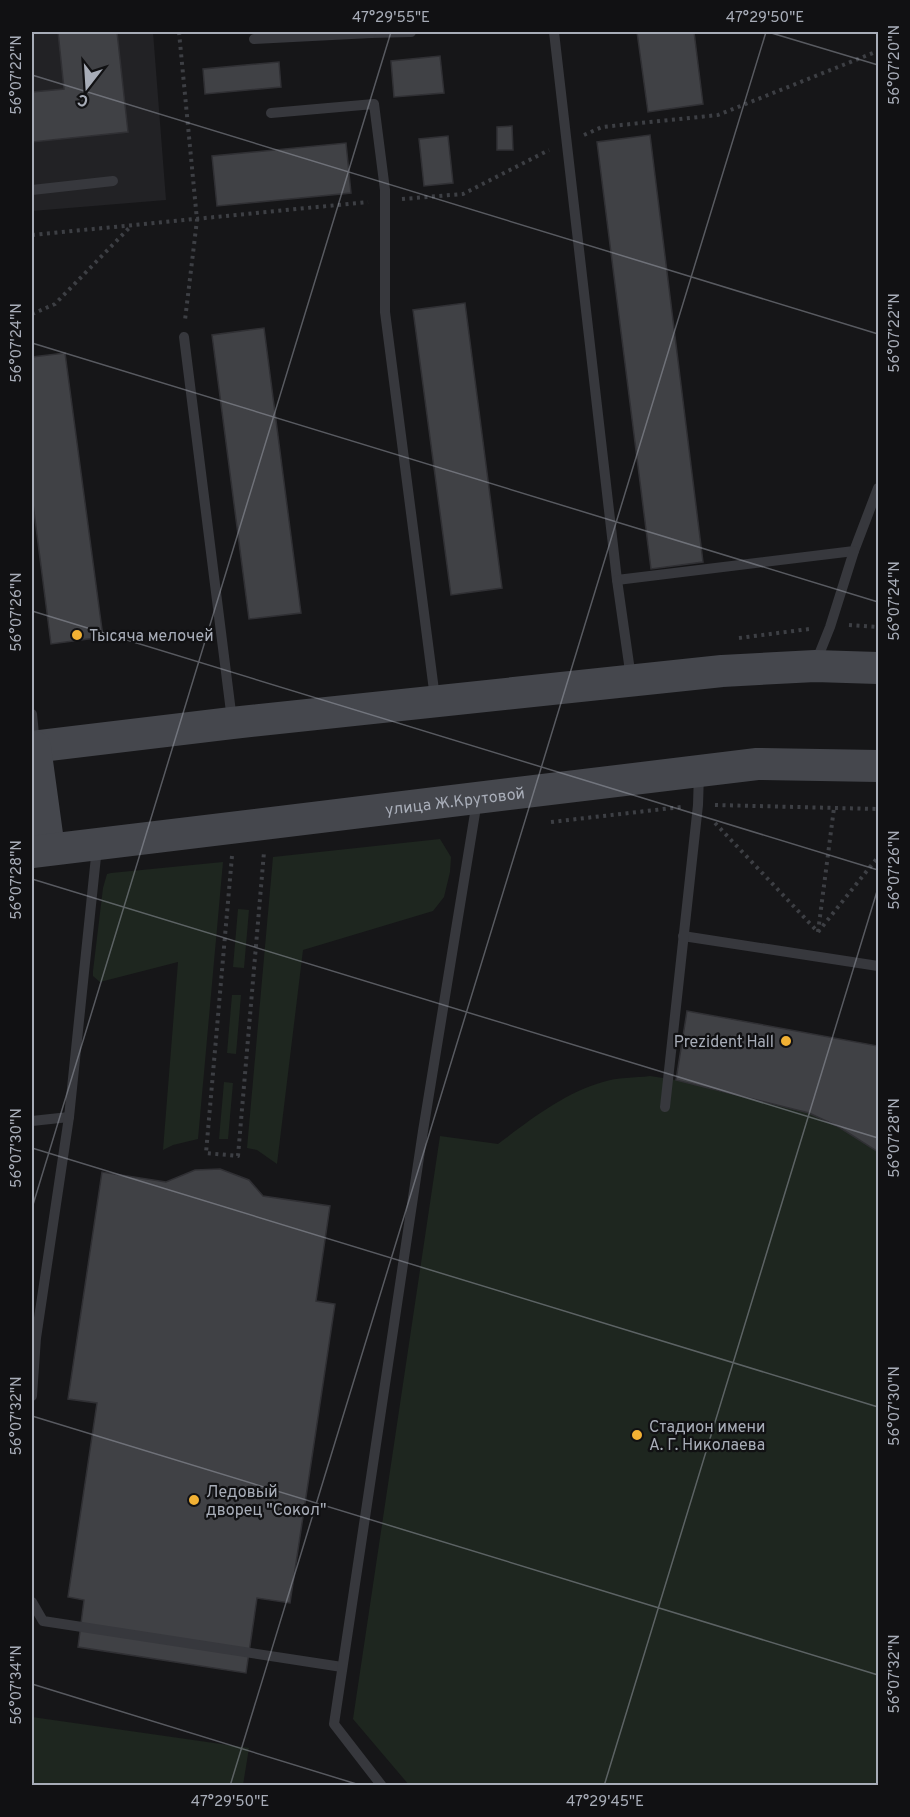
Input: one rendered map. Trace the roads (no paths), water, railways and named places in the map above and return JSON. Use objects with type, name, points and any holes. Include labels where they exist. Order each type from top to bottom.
[{"type":"main road","points":[[40,851],[33,747],[232,723],[722,671],[815,666],[879,668]]},
{"type":"main road","name":"улица Ж.Крутовой","points":[[40,851],[757,764],[879,765]]},
{"type":"lane","points":[[254,39],[370,32],[411,32]]},
{"type":"lane","points":[[554,32],[617,580],[632,680]]},
{"type":"lane","points":[[271,113],[374,104],[385,201],[385,312],[435,701]]},
{"type":"lane","points":[[32,190],[113,181]]},
{"type":"lane","points":[[184,337],[232,723]]},
{"type":"lane","points":[[815,666],[854,551],[879,488]]},
{"type":"lane","points":[[617,580],[854,551]]},
{"type":"lane","points":[[32,714],[33,747]]},
{"type":"lane","points":[[665,1107],[698,805],[699,771]]},
{"type":"lane","points":[[382,1785],[334,1724],[427,1108],[478,797]]},
{"type":"lane","points":[[32,1396],[34,1338],[69,1117],[97,844]]},
{"type":"lane","points":[[683,936],[879,966]]},
{"type":"lane","points":[[32,1121],[69,1117]]},
{"type":"lane","points":[[32,1602],[43,1621],[342,1667]]},
{"type":"place","name":"Тысяча мелочей","points":[[77,635]]},
{"type":"place","name":"Prezident Hall","points":[[786,1041]]},
{"type":"place","name":"Стадион имени А. Г. Николаева","points":[[637,1435]]},
{"type":"place","name":"Ледовый дворец \"Сокол\"","points":[[194,1500]]}]
